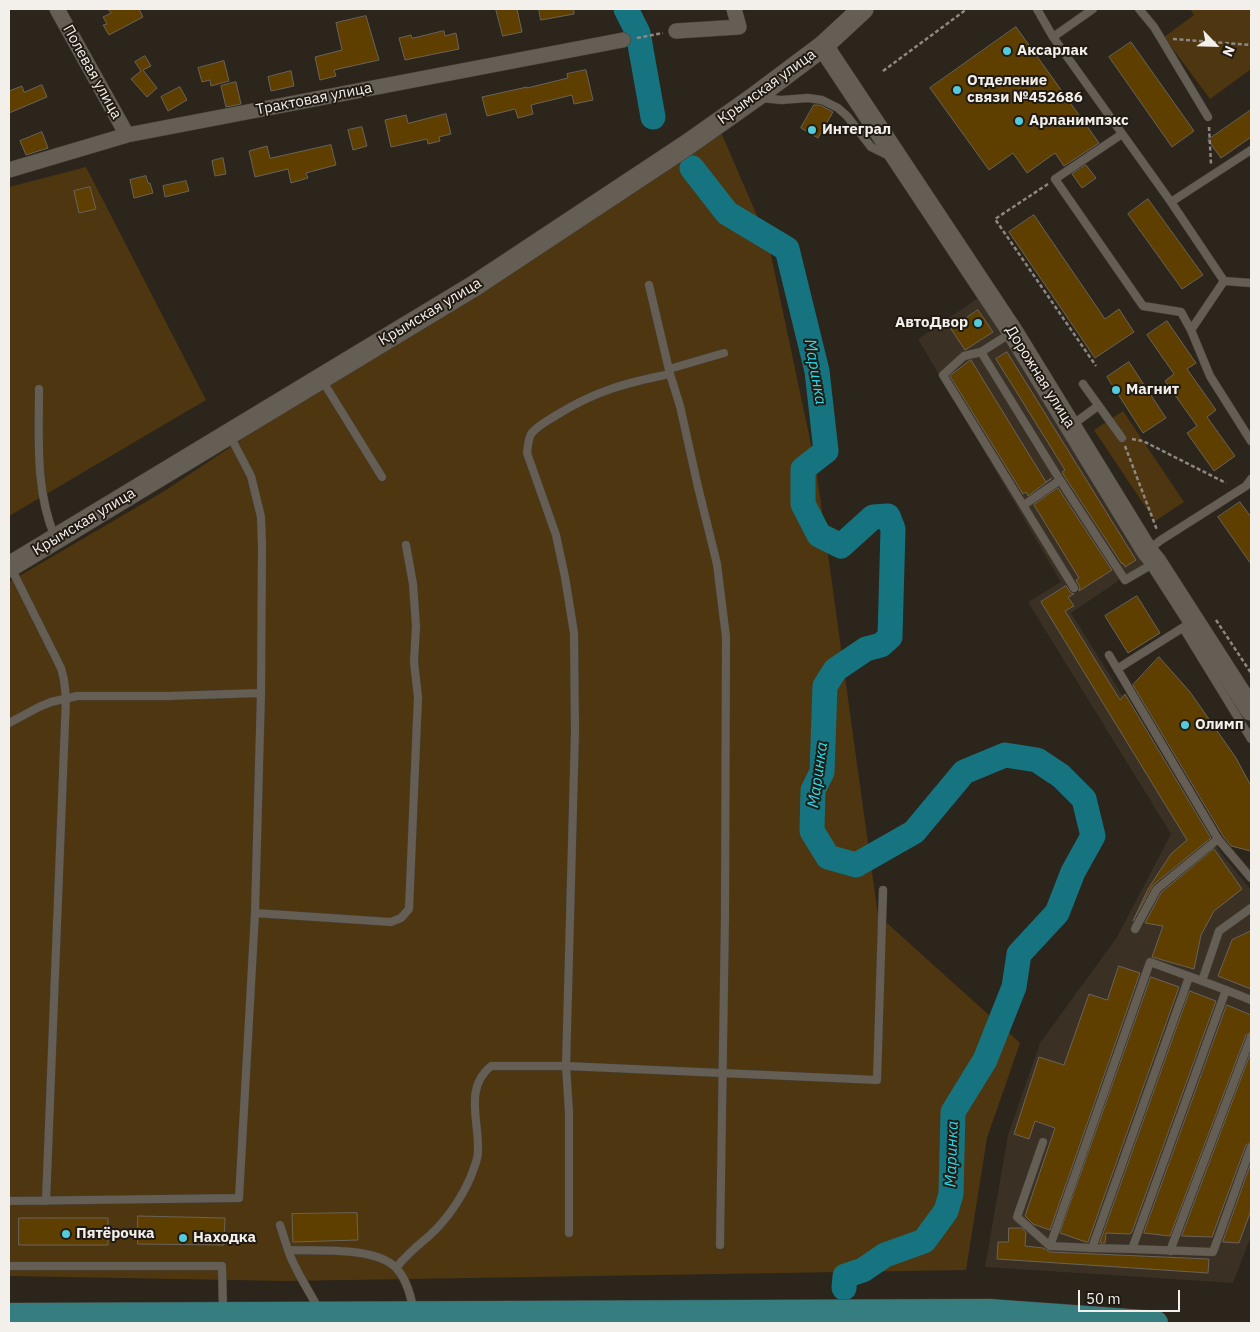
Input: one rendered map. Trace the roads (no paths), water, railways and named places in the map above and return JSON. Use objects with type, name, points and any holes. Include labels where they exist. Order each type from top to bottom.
[{"type":"main road","points":[[830,40],[863,9]]},
{"type":"main road","points":[[830,40],[879,9]]},
{"type":"main road","name":"Крымская улица","points":[[10,567],[474,286],[687,145],[755,97],[830,40]]},
{"type":"main road","name":"Дорожная улица","points":[[830,40],[899,161],[1012,331],[1070,426],[1155,551],[1188,624],[1251,710]]},
{"type":"main road","points":[[9,1316],[191,1319],[223,1314],[989,1311],[1156,1323]]},
{"type":"street","name":"Полевая улица","points":[[57,9],[127,136]]},
{"type":"street","points":[[676,31],[739,27],[734,9]]},
{"type":"street","name":"Трактовая улица","points":[[9,170],[127,136],[623,40]]},
{"type":"lane","points":[[1037,9],[1054,37],[1171,202],[1224,281]]},
{"type":"lane","points":[[1054,37],[1093,9]]},
{"type":"lane","points":[[1139,9],[1154,27],[1208,117]]},
{"type":"lane","points":[[755,97],[781,100],[808,98],[822,100],[838,108],[847,116],[871,147],[899,161]]},
{"type":"lane","points":[[1122,134],[1055,179],[1143,306],[1181,312],[1191,330],[1210,376],[1251,441]]},
{"type":"lane","points":[[1171,202],[1251,150]]},
{"type":"lane","points":[[1191,330],[1224,281]]},
{"type":"lane","points":[[1224,281],[1251,282]]},
{"type":"lane","points":[[649,285],[717,564],[726,637],[725,916],[720,1244]]},
{"type":"lane","points":[[1012,331],[981,352],[964,356],[943,375],[1074,588]]},
{"type":"lane","points":[[981,352],[1060,480],[1125,580],[1155,551],[1246,486],[1251,479]]},
{"type":"lane","points":[[569,1233],[569,1112],[566,1066],[575,732],[574,633],[556,535],[528,453],[528,442],[532,433],[540,425],[588,397],[724,353]]},
{"type":"lane","points":[[320,379],[382,477]]},
{"type":"lane","points":[[1083,384],[1122,438]]},
{"type":"lane","points":[[39,389],[41,486],[46,513],[56,538]]},
{"type":"lane","points":[[1070,426],[1098,406]]},
{"type":"lane","points":[[9,1201],[239,1198],[255,914],[261,693],[260,517],[251,476],[229,434]]},
{"type":"lane","points":[[1024,504],[1060,480]]},
{"type":"lane","points":[[1246,486],[1251,494]]},
{"type":"lane","points":[[255,914],[391,922],[401,918],[409,909],[418,697],[414,662],[416,626],[413,584],[406,545]]},
{"type":"lane","points":[[10,567],[61,668],[66,698],[46,1201]]},
{"type":"lane","points":[[1117,669],[1188,624],[1251,739]]},
{"type":"lane","points":[[1109,655],[1218,839],[1251,878]]},
{"type":"lane","points":[[9,723],[38,707],[77,696],[261,693]]},
{"type":"lane","points":[[1135,929],[1157,890],[1218,839]]},
{"type":"lane","points":[[1244,869],[1251,864]]},
{"type":"lane","points":[[396,1268],[404,1257],[430,1235],[465,1188],[474,1169],[478,1151],[474,1100],[483,1073],[492,1066],[566,1066],[876,1080],[883,890]]},
{"type":"lane","points":[[1202,982],[1219,931],[1251,908]]},
{"type":"lane","points":[[1050,1246],[1150,962],[1251,1000]]},
{"type":"lane","points":[[1092,1248],[1189,977]]},
{"type":"lane","points":[[1132,1249],[1226,990]]},
{"type":"lane","points":[[1170,1251],[1251,1038]]},
{"type":"lane","points":[[1043,1142],[1017,1217],[1050,1246],[1170,1251],[1213,1252],[1251,1147]]},
{"type":"lane","points":[[280,1225],[292,1262],[309,1289],[321,1314]]},
{"type":"lane","points":[[288,1250],[356,1253],[371,1255],[385,1260],[396,1268],[411,1297],[415,1314]]},
{"type":"lane","points":[[9,1266],[222,1266],[223,1314]]},
{"type":"waterway","name":"Маринка","points":[[626,9],[638,33],[653,117]]},
{"type":"waterway","name":"Маринка","points":[[692,168],[727,213],[787,249],[817,371],[826,451],[803,469],[803,504],[819,535],[841,546],[873,517],[888,516],[893,529],[890,637],[881,645],[866,649],[835,670],[825,686],[822,772],[813,790],[812,831],[828,857],[856,865],[914,832],[964,772],[1005,755],[1037,760],[1061,776],[1084,799],[1093,836],[1073,872],[1057,913],[1019,954],[1014,987],[985,1060],[953,1112],[951,1194],[946,1211],[924,1241],[885,1255],[863,1270],[845,1276],[844,1288]]},
{"type":"place","name":"Аксарлак","points":[[1007,51]]},
{"type":"place","name":"Отделение связи №452686","points":[[957,90]]},
{"type":"place","name":"Арланимпэкс","points":[[1019,121]]},
{"type":"place","name":"Интеграл","points":[[812,130]]},
{"type":"place","name":"АвтоДвор","points":[[978,323]]},
{"type":"place","name":"Магнит","points":[[1116,390]]},
{"type":"place","name":"Олимп","points":[[1185,725]]},
{"type":"place","name":"Пятёрочка","points":[[66,1234]]},
{"type":"place","name":"Находка","points":[[183,1238]]}]
